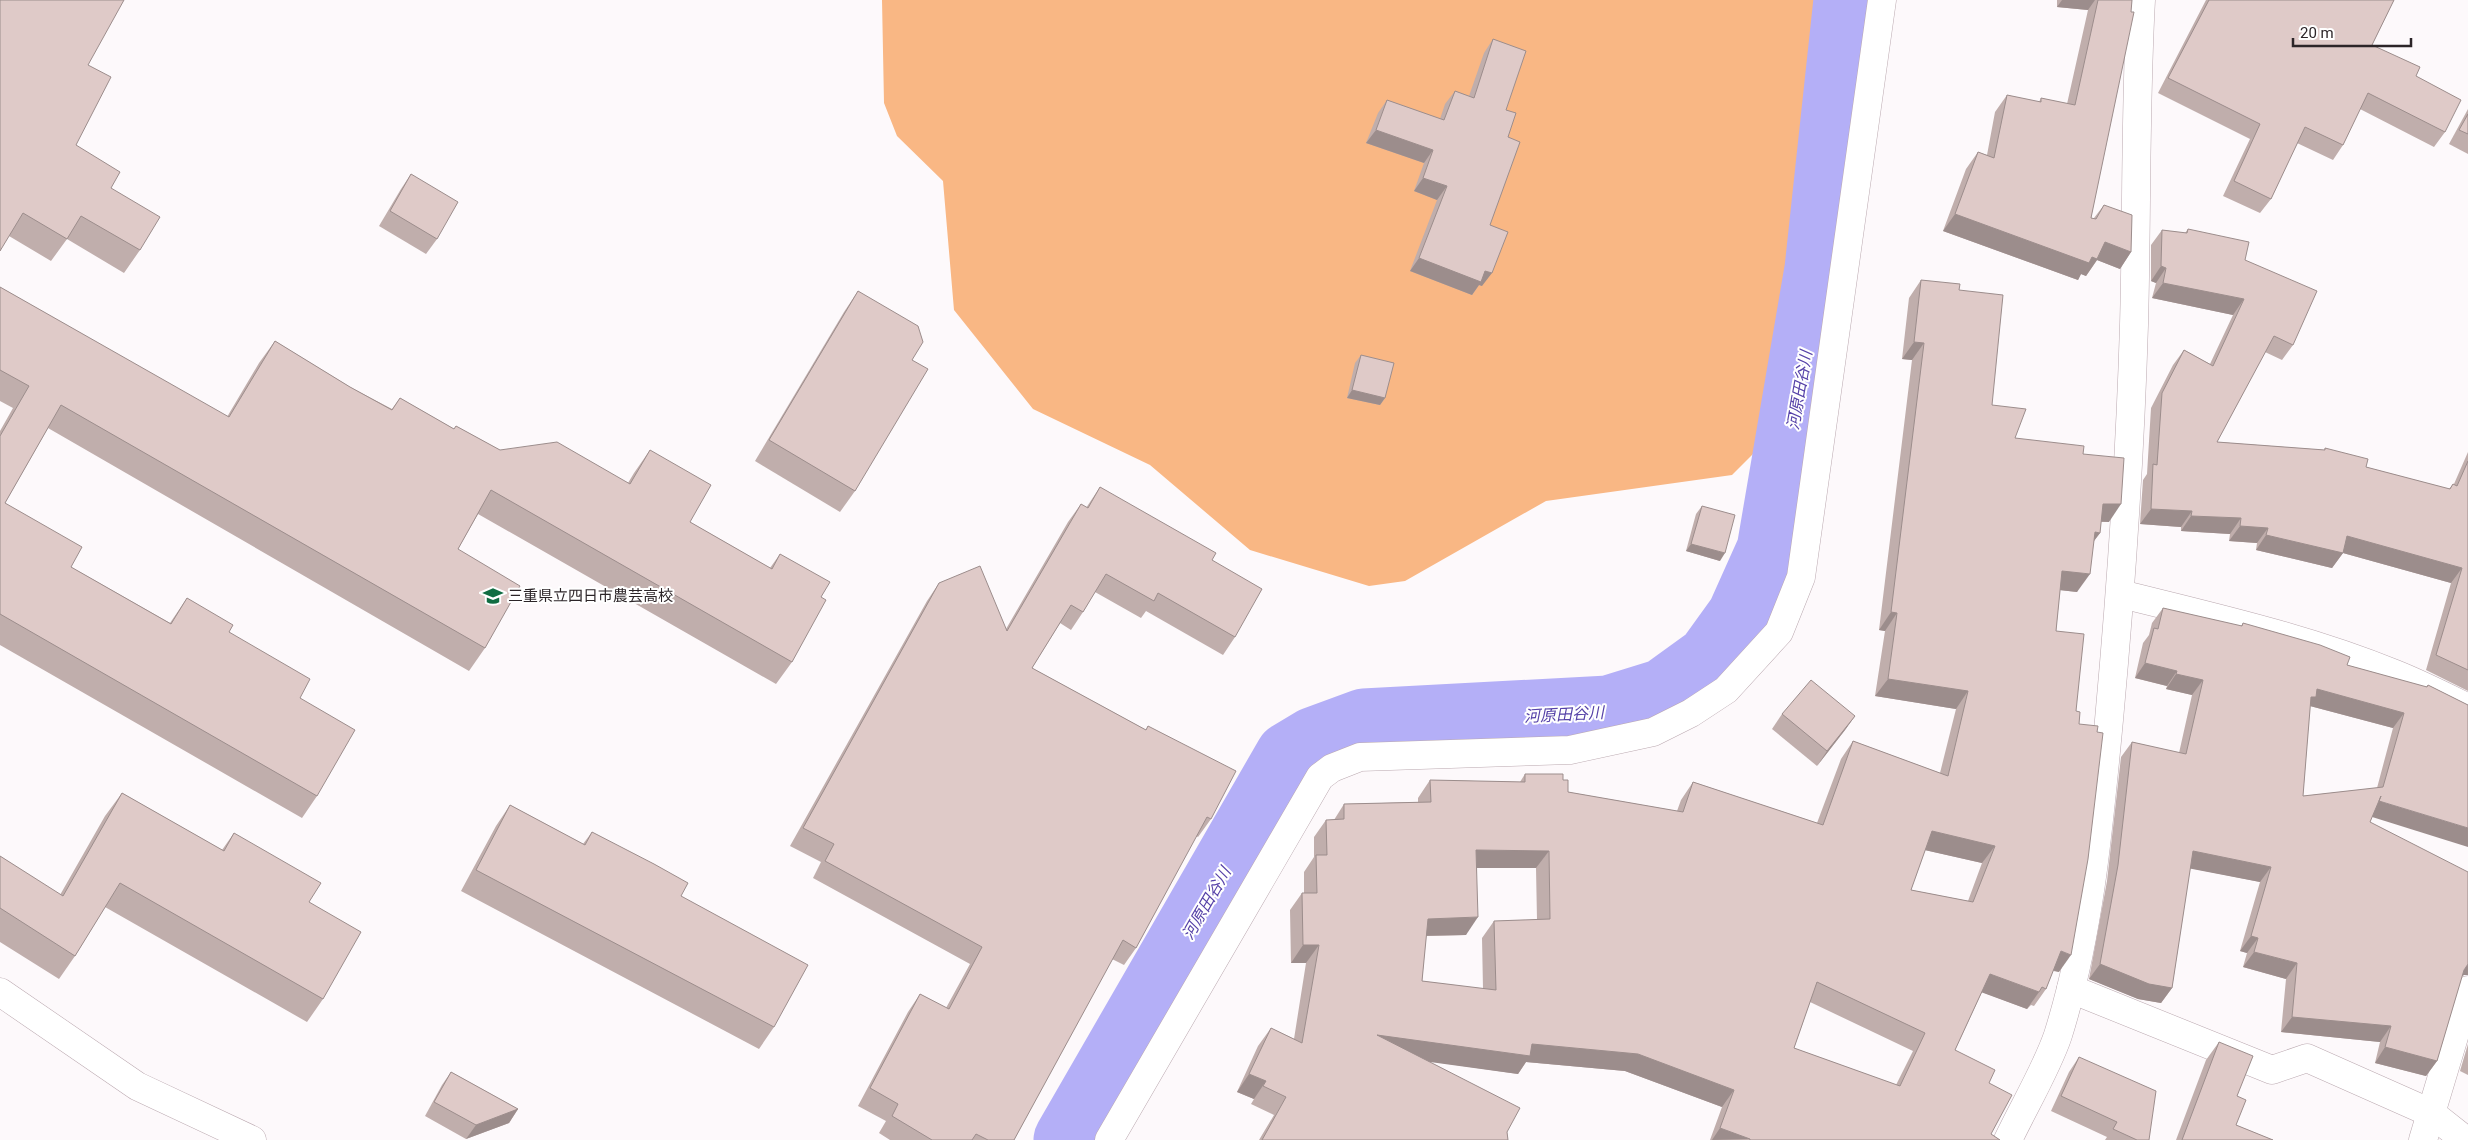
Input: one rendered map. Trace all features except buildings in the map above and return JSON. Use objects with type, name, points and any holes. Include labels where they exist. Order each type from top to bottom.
[{"type":"street","points":[[1109,1140],[1320,777],[1332,768],[1360,757],[1570,750],[1653,732],[1691,714],[1726,690],[1779,632],[1801,577],[1882,0]]},
{"type":"street","points":[[2008,1140],[2056,1038],[2070,989],[2087,911],[2097,838],[2120,594],[2134,324],[2137,102],[2142,0]]},
{"type":"street","points":[[2120,594],[2256,628],[2354,659],[2396,674],[2468,708]]},
{"type":"street","points":[[2070,989],[2272,1070],[2307,1058],[2431,1113],[2465,1140]]},
{"type":"street","points":[[2423,1140],[2468,990]]},
{"type":"street","points":[[0,992],[137,1086],[252,1140]]},
{"type":"shaded area","points":[[882,0],[1814,0],[1811,351],[1775,432],[1732,475],[1546,501],[1405,581],[1369,586],[1250,550],[1150,465],[1033,409],[954,310],[943,181],[897,136],[884,103]]},
{"type":"waterway","name":"河原田谷川","points":[[1069,1140],[1290,757],[1315,742],[1364,724],[1609,711],[1664,694],[1711,660],[1742,617],[1772,550],[1820,269],[1849,0]]},
{"type":"place","name":"三重県立四日市農芸高校","points":[[493,596]]}]
